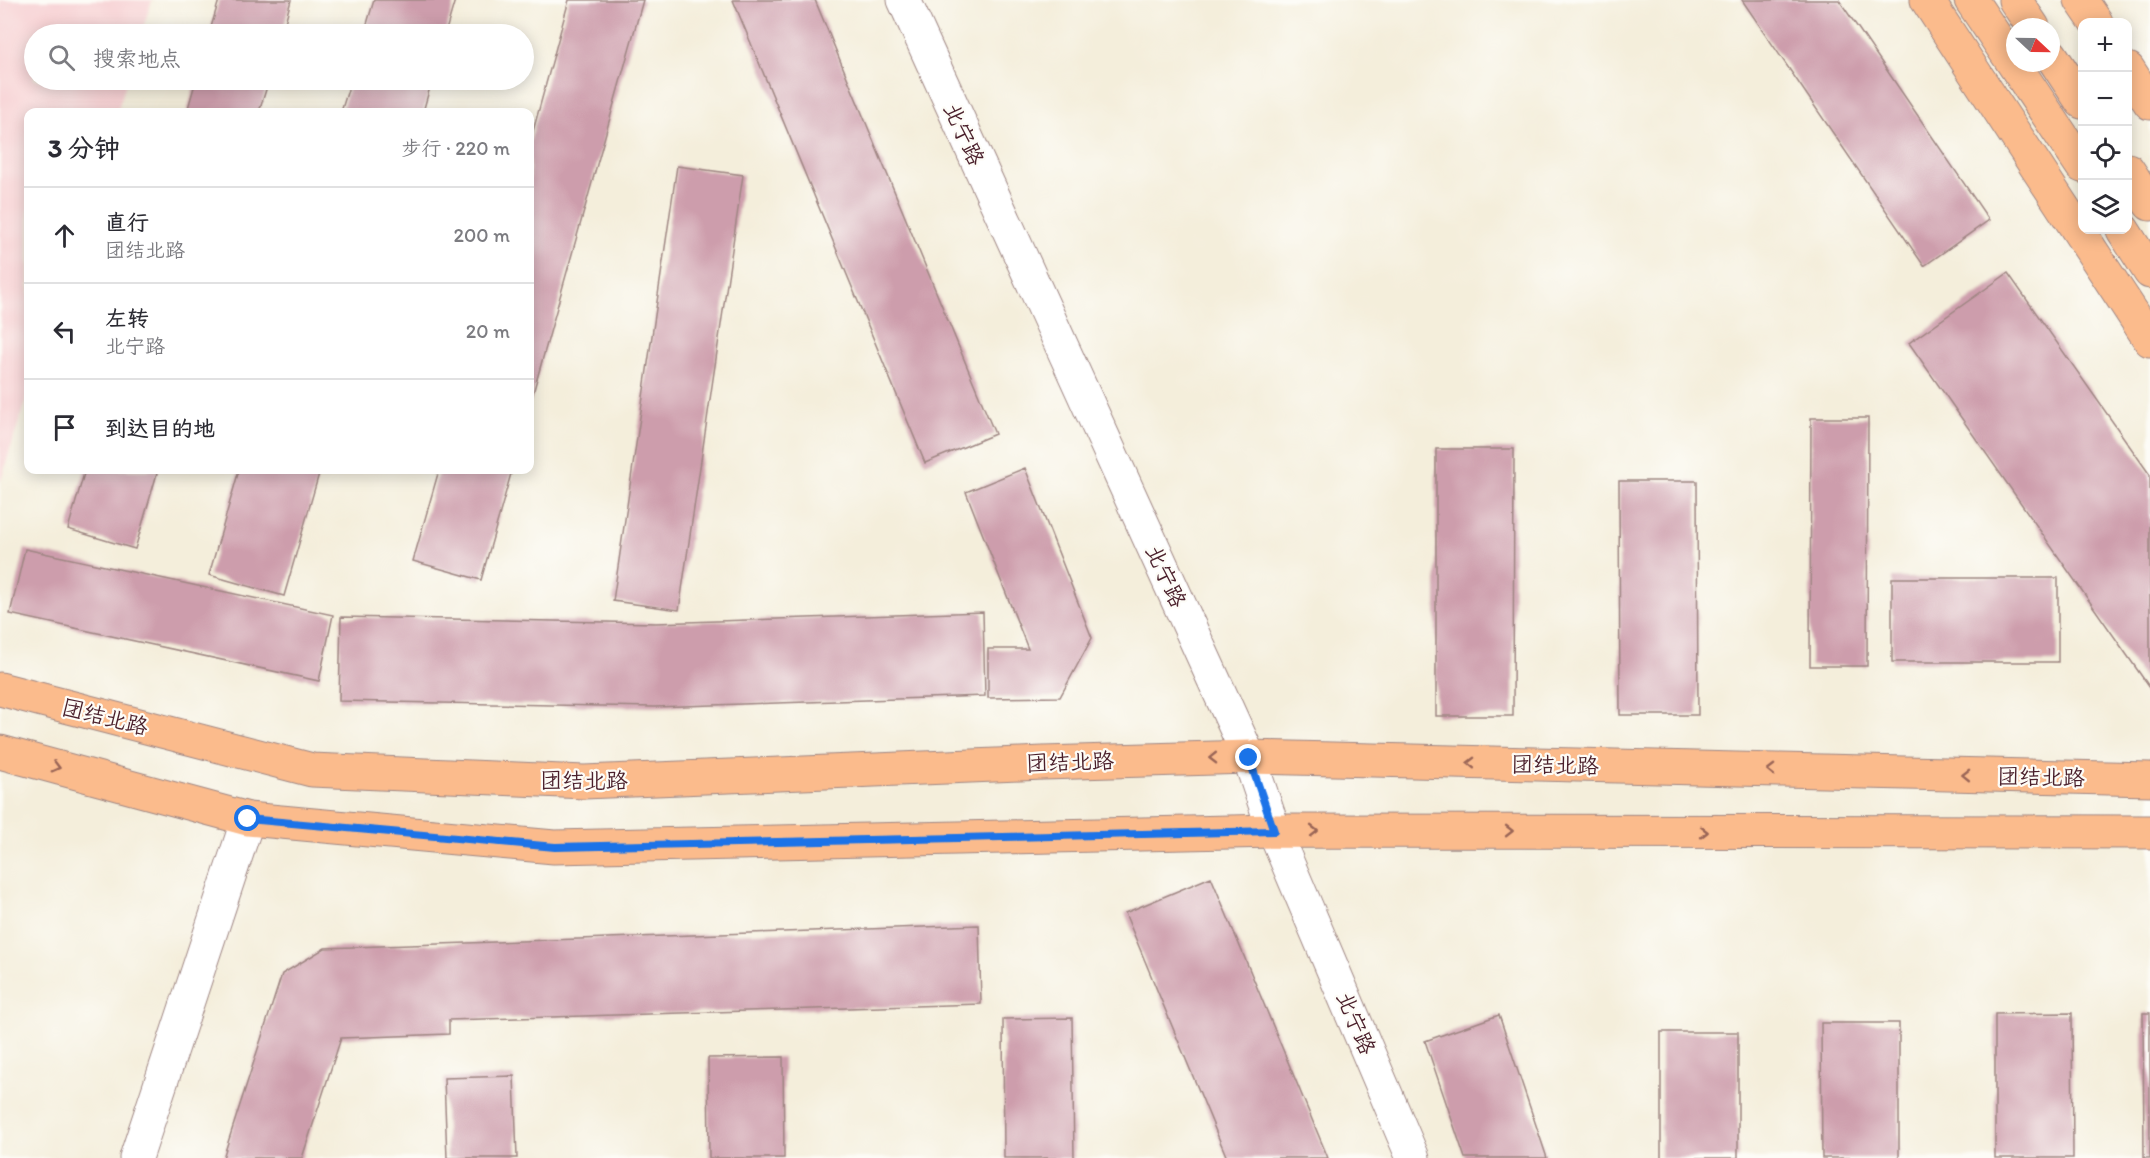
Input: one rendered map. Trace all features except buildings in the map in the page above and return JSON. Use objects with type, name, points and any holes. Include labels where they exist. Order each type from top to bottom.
[{"type":"main road","points":[[1927,0],[2150,340]]},
{"type":"main road","points":[[1971,0],[2078,160]]},
{"type":"main road","points":[[2015,0],[2027,18]]},
{"type":"main road","points":[[2082,0],[2093,18]]},
{"type":"main road","points":[[2060,69],[2078,96]]},
{"type":"main road","points":[[2129,72],[2150,103]]},
{"type":"main road","points":[[2132,177],[2150,204]]},
{"type":"main road","points":[[2126,234],[2150,272]]},
{"type":"main road","name":"团结北路","points":[[0,688],[312,770],[584,782],[1043,763],[1249,758],[2150,779]]},
{"type":"main road","points":[[0,752],[248,819],[555,847],[1274,831],[2150,832]]},
{"type":"street","name":"北宁路","points":[[904,0],[1249,758],[1274,831],[1413,1158]]},
{"type":"street","points":[[136,1158],[248,819]]},
{"type":"shaded area","points":[[0,0],[152,0],[144,24],[24,24],[24,90],[124,90],[118,108],[24,108],[24,405],[0,483]]},
{"type":"route","points":[[248,819],[555,847],[1274,831],[1249,758]]}]
